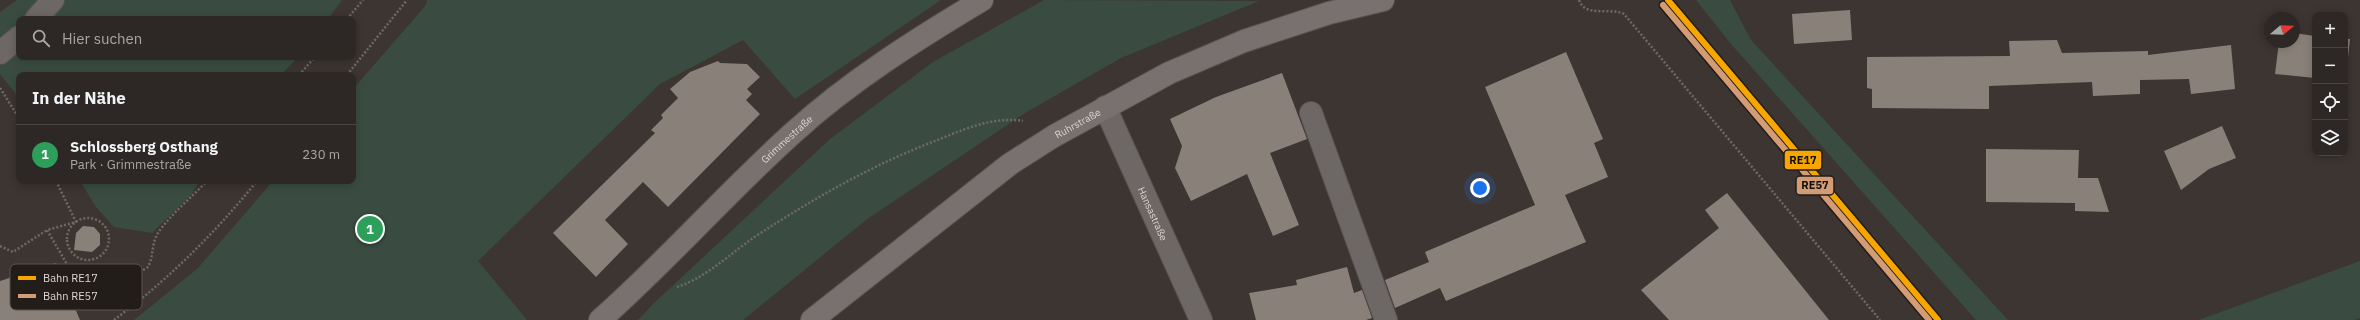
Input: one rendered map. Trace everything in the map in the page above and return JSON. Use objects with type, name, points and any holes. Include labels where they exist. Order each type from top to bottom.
[{"type":"main road","name":"Grimmestraße","points":[[607,314],[794,132],[832,100],[918,39],[982,0]]},
{"type":"main road","name":"Ruhrstraße","points":[[812,320],[1010,164],[1054,136],[1169,73],[1244,41],[1329,13],[1382,0]]},
{"type":"street","points":[[39,16],[53,0]]},
{"type":"street","points":[[0,53],[16,40]]},
{"type":"street","name":"Hansastraße","points":[[1105,108],[1201,320]]},
{"type":"street","points":[[1311,113],[1386,320]]},
{"type":"path","points":[[350,16],[363,0]]},
{"type":"path","points":[[349,72],[407,0]]},
{"type":"path","points":[[1579,0],[1589,11],[1617,11],[1624,14],[1880,320]]},
{"type":"path","points":[[302,72],[312,60]]},
{"type":"path","points":[[0,88],[16,113]]},
{"type":"path","points":[[675,288],[691,282],[753,238],[842,183],[896,156],[985,123],[1022,121],[1054,136]]},
{"type":"path","points":[[57,184],[76,222]]},
{"type":"path","points":[[142,271],[148,267],[151,262],[151,247],[159,232],[204,184]]},
{"type":"path","points":[[142,298],[164,281],[202,244],[254,184]]},
{"type":"path","points":[[0,246],[13,252],[48,230],[87,218],[99,221],[107,229],[110,241],[105,252],[96,259],[84,260],[73,254],[68,244],[68,232],[76,222]]},
{"type":"path","points":[[48,230],[67,264]]},
{"type":"path","points":[[114,320],[127,310]]},
{"type":"green space","points":[[17,0],[342,0],[330,16],[16,16],[16,60],[295,60],[284,72],[16,72],[16,94],[0,74],[0,12]]},
{"type":"green space","points":[[427,0],[941,0],[795,99],[743,40],[660,84],[478,261],[527,320],[134,320],[197,269],[270,184],[356,184],[356,86],[426,5]]},
{"type":"green space","points":[[1044,0],[1259,1],[1121,58],[1025,113],[866,220],[743,320],[638,320],[654,303],[830,139],[933,62]]},
{"type":"green space","points":[[1696,0],[1730,0],[1751,40],[2008,320],[1976,320],[1731,44]]},
{"type":"green space","points":[[82,184],[198,184],[191,195],[152,233],[114,227],[96,207]]},
{"type":"green space","points":[[2360,261],[2360,318],[2354,320],[2199,320]]},
{"type":"building","points":[[1850,10],[1852,40],[1794,44],[1792,14]]},
{"type":"building","points":[[2300,34],[2312,36],[2312,78],[2275,74],[2278,48],[2300,48]]},
{"type":"building","points":[[2348,39],[2350,39],[2348,58]]},
{"type":"building","points":[[2057,40],[2062,53],[2148,51],[2148,55],[2231,45],[2235,89],[2191,94],[2189,79],[2140,80],[2140,94],[2093,96],[2092,82],[1989,86],[1989,109],[1872,108],[1872,89],[1867,88],[1867,57],[2010,56],[2009,41]]},
{"type":"building","points":[[1566,52],[1603,139],[1594,143],[1608,177],[1565,195],[1586,242],[1446,301],[1440,288],[1395,308],[1385,280],[1429,262],[1425,252],[1535,205],[1485,87]]},
{"type":"building","points":[[718,61],[720,63],[747,64],[760,77],[747,89],[752,94],[746,100],[760,114],[668,207],[643,182],[605,220],[628,244],[596,277],[553,233],[655,133],[651,130],[663,118],[661,115],[678,98],[670,89],[690,72]]},
{"type":"building","points":[[1282,73],[1307,139],[1270,153],[1299,225],[1273,236],[1247,174],[1191,201],[1175,168],[1182,146],[1170,119],[1216,97]]},
{"type":"building","points":[[2222,126],[2236,158],[2209,169],[2181,190],[2164,151]]},
{"type":"building","points":[[1986,149],[2079,150],[2078,178],[2098,178],[2109,212],[2075,211],[2075,203],[1986,202]]},
{"type":"building","points":[[1727,193],[1829,320],[1669,320],[1641,290],[1719,228],[1705,210]]},
{"type":"building","points":[[83,226],[94,227],[100,234],[100,245],[92,252],[74,250],[76,233]]},
{"type":"building","points":[[1347,267],[1354,293],[1362,290],[1372,318],[1366,320],[1256,320],[1249,293],[1297,285],[1296,280]]},
{"type":"building","points":[[10,278],[10,310],[76,310],[80,320],[0,320],[0,281]]},
{"type":"rail line","name":"RE17","points":[[1668,0],[1938,320]]},
{"type":"rail line","name":"RE57","points":[[1663,5],[1929,320]]},
{"type":"place","name":"Schlossberg Osthang","points":[[370,229]]}]
